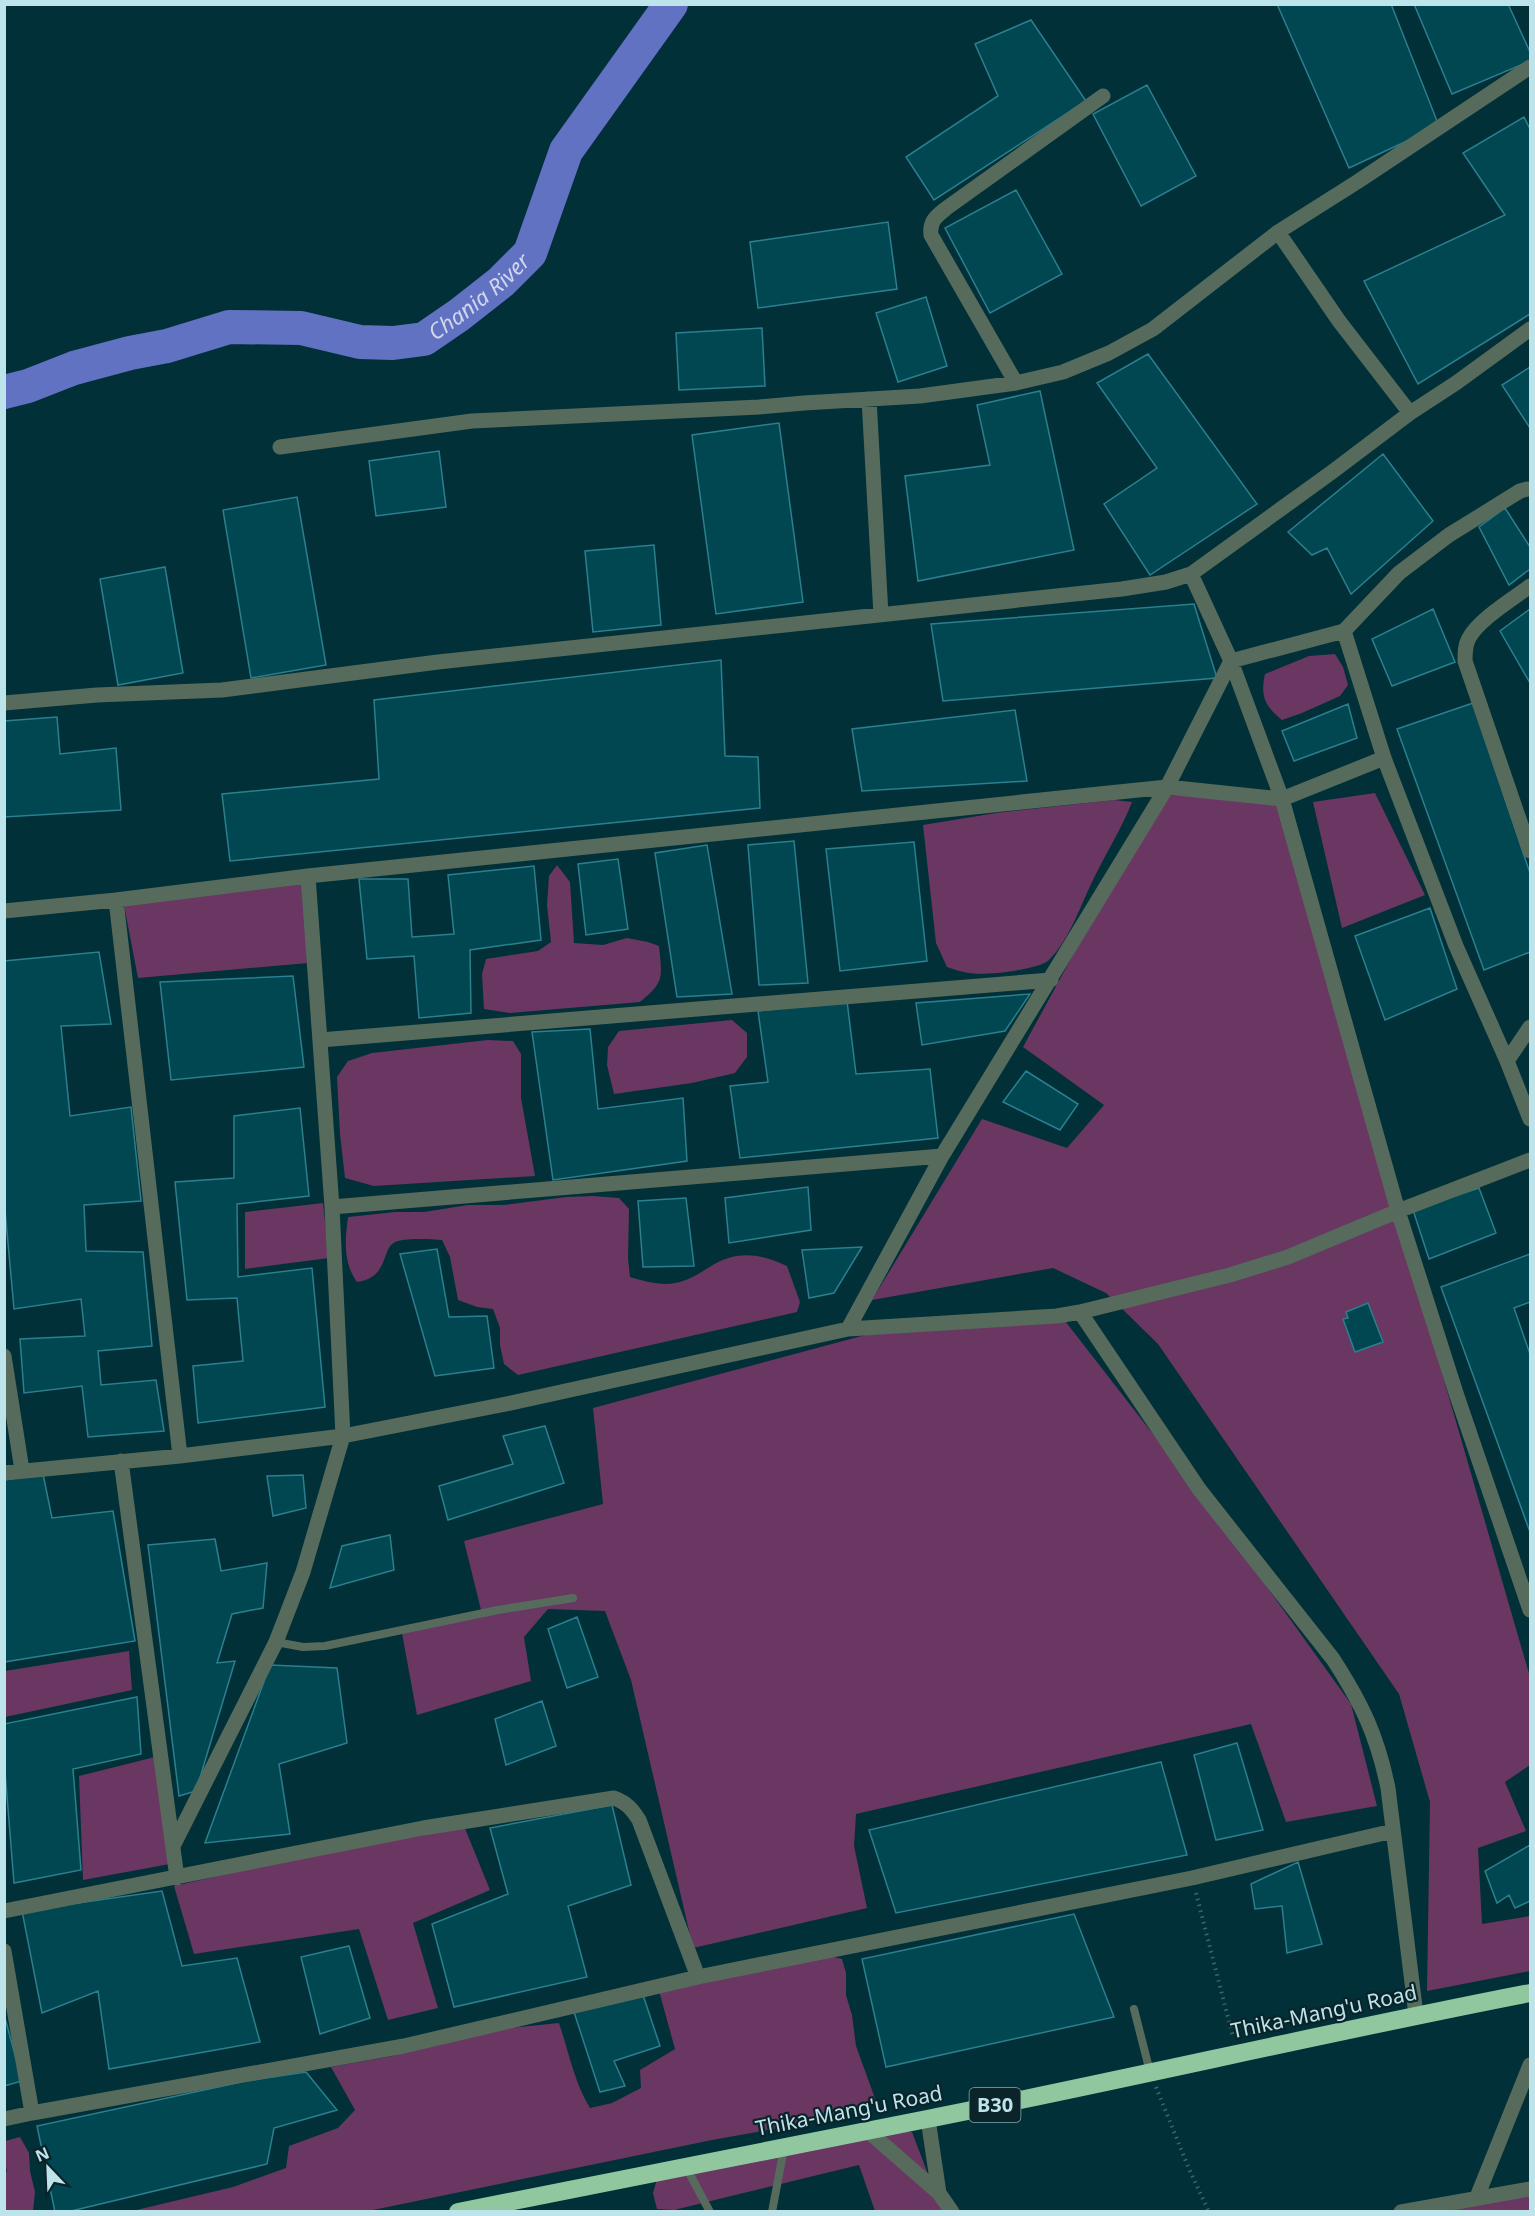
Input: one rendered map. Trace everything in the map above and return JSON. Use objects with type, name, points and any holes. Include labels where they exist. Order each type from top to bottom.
[{"type":"highway","name":"Thika-Mang'u Road","points":[[458,2211],[928,2119],[1416,2015],[1530,1993]]},
{"type":"street","points":[[280,447],[472,421],[759,407],[920,396],[1016,383],[1064,372],[1109,353],[1153,329],[1278,232],[1366,177],[1530,67]]},
{"type":"street","points":[[1016,383],[931,235],[930,227],[933,219],[948,207],[1103,96]]},
{"type":"street","points":[[1278,232],[1340,321],[1410,413]]},
{"type":"street","points":[[4,703],[97,695],[222,690],[438,662],[1122,589],[1166,582],[1191,574],[1410,413],[1456,383],[1530,329]]},
{"type":"street","points":[[869,399],[881,615]]},
{"type":"street","points":[[848,1329],[942,1156],[1167,787],[1232,661],[1344,631],[1399,573],[1449,535],[1527,489]]},
{"type":"street","points":[[1191,574],[1232,661],[1282,799],[1398,1211],[1530,1610]]},
{"type":"street","points":[[1530,586],[1505,603],[1481,624],[1470,636],[1465,648],[1465,660],[1525,811],[1530,851]]},
{"type":"street","points":[[1344,631],[1384,758],[1456,946],[1508,1061],[1530,1119]]},
{"type":"street","points":[[4,911],[116,900],[308,876],[1167,787],[1282,799],[1384,758]]},
{"type":"street","points":[[174,1844],[276,1642],[303,1572],[343,1436],[332,1207],[308,876]]},
{"type":"street","points":[[116,900],[180,1456]]},
{"type":"street","points":[[320,1040],[1051,980]]},
{"type":"street","points":[[1508,1061],[1530,1027]]},
{"type":"street","points":[[332,1207],[942,1156]]},
{"type":"street","points":[[4,1473],[180,1456],[343,1436],[507,1404],[848,1329],[1057,1316],[1080,1312],[1230,1275],[1288,1257],[1530,1160]]},
{"type":"street","points":[[1080,1312],[1199,1489],[1308,1626],[1352,1688],[1371,1726],[1388,1788],[1416,2015]]},
{"type":"street","points":[[4,1356],[22,1470]]},
{"type":"street","points":[[121,1461],[177,1878]]},
{"type":"street","points":[[4,1911],[423,1828],[614,1798],[632,1808],[639,1820],[698,1977]]},
{"type":"street","points":[[4,2119],[404,2046],[698,1977],[1192,1878],[1393,1831]]},
{"type":"street","points":[[4,1951],[32,2113]]},
{"type":"street","points":[[1477,2197],[1530,2065]]},
{"type":"street","points":[[928,2119],[939,2193]]},
{"type":"street","points":[[868,2131],[939,2193],[952,2211]]},
{"type":"street","points":[[1401,2211],[1530,2189]]},
{"type":"lane","points":[[276,1642],[303,1647],[325,1646],[498,1610],[573,1598]]},
{"type":"lane","points":[[1134,2009],[1150,2072]]},
{"type":"lane","points":[[772,2211],[784,2146]]},
{"type":"lane","points":[[685,2165],[710,2211]]},
{"type":"path","points":[[1192,1878],[1237,2054]]},
{"type":"path","points":[[1150,2072],[1209,2211]]},
{"type":"shaded area","points":[[1335,654],[1343,667],[1348,685],[1340,696],[1282,720],[1271,710],[1264,695],[1265,674],[1309,656]]},
{"type":"shaded area","points":[[1375,793],[1425,895],[1342,928],[1313,802]]},
{"type":"shaded area","points":[[1160,795],[1275,797],[1530,1677],[1530,1765],[1505,1782],[1526,1831],[1478,1848],[1482,1924],[1530,1916],[1530,1971],[1427,1991],[1430,1802],[1399,1694],[1158,1344],[1106,1293],[1053,1268],[872,1300],[982,1119],[1067,1148],[1104,1105],[1023,1047]]},
{"type":"shaded area","points":[[1114,800],[1132,802],[1070,931],[1049,960],[1034,967],[998,973],[976,974],[947,967],[936,943],[923,825],[996,813]]},
{"type":"shaded area","points":[[557,865],[570,882],[574,943],[603,945],[627,938],[659,946],[661,972],[658,984],[640,1002],[510,1013],[484,1009],[482,974],[486,959],[538,951],[551,942],[547,905],[549,876]]},
{"type":"shaded area","points":[[302,883],[308,963],[138,978],[124,905]]},
{"type":"shaded area","points":[[732,1020],[747,1033],[747,1057],[735,1073],[692,1083],[614,1094],[607,1065],[608,1047],[619,1031]]},
{"type":"shaded area","points":[[488,1040],[513,1041],[521,1054],[521,1098],[535,1176],[374,1186],[345,1178],[337,1077],[348,1061],[372,1053]]},
{"type":"shaded area","points":[[593,1196],[619,1198],[629,1209],[630,1277],[669,1284],[690,1278],[722,1260],[750,1255],[759,1256],[787,1266],[800,1302],[797,1312],[518,1375],[504,1364],[500,1345],[500,1328],[493,1309],[477,1307],[458,1300],[450,1257],[442,1240],[408,1239],[392,1244],[376,1274],[368,1279],[357,1282],[349,1267],[346,1243],[348,1217]]},
{"type":"shaded area","points":[[323,1203],[329,1258],[245,1269],[245,1212]]},
{"type":"shaded area","points":[[1062,1317],[1208,1505],[1351,1704],[1377,1806],[1286,1822],[1251,1724],[856,1814],[854,1846],[867,1908],[693,1948],[631,1680],[605,1611],[548,1609],[524,1637],[531,1681],[417,1715],[401,1628],[482,1614],[464,1541],[603,1504],[593,1408],[869,1334]]},
{"type":"shaded area","points":[[129,1651],[132,1690],[5,1717],[5,1671]]},
{"type":"shaded area","points":[[159,1756],[175,1863],[83,1880],[79,1776]]},
{"type":"shaded area","points":[[462,1821],[490,1890],[413,1923],[438,2008],[388,2020],[359,1929],[194,1954],[174,1886]]},
{"type":"shaded area","points":[[825,1955],[842,1959],[856,2046],[877,2104],[790,2126],[368,2211],[128,2212],[233,2187],[286,2168],[289,2146],[338,2128],[355,2110],[331,2067],[392,2056],[510,2028],[559,2023],[576,2077],[590,2108],[612,2103],[641,2088],[640,2070],[675,2049],[659,1991]]},
{"type":"shaded area","points":[[890,2132],[912,2132],[942,2211],[875,2211],[859,2165],[674,2210],[657,2209],[653,2193],[657,2179]]},
{"type":"shaded area","points":[[20,2137],[29,2153],[35,2192],[33,2211],[5,2211],[5,2174],[7,2171],[5,2141]]},
{"type":"shaded area","points":[[1530,2197],[1530,2211],[1428,2212],[1490,2199]]},
{"type":"building","points":[[1277,4],[1391,4],[1439,126],[1349,168]]},
{"type":"building","points":[[1414,4],[1508,4],[1530,52],[1530,61],[1452,94]]},
{"type":"building","points":[[1031,20],[1086,101],[934,200],[906,157],[998,96],[975,44]]},
{"type":"building","points":[[1147,85],[1196,176],[1141,206],[1093,114]]},
{"type":"building","points":[[1524,117],[1530,129],[1530,314],[1418,384],[1364,281],[1505,215],[1463,153]]},
{"type":"building","points":[[1016,190],[1062,274],[990,313],[945,228]]},
{"type":"building","points":[[888,222],[897,289],[758,308],[750,242]]},
{"type":"building","points":[[926,297],[947,366],[898,382],[876,313]]},
{"type":"building","points":[[762,328],[765,386],[679,390],[676,333]]},
{"type":"building","points":[[1148,354],[1257,504],[1150,575],[1104,504],[1157,468],[1097,383]]},
{"type":"building","points":[[1530,367],[1530,428],[1502,385]]},
{"type":"building","points":[[1040,391],[1074,550],[918,581],[905,476],[990,465],[977,405]]},
{"type":"building","points":[[779,423],[803,602],[716,614],[692,435]]},
{"type":"building","points":[[439,451],[446,507],[376,516],[369,461]]},
{"type":"building","points":[[1383,454],[1433,521],[1351,594],[1327,548],[1312,555],[1288,532]]},
{"type":"building","points":[[297,497],[326,665],[251,678],[223,510]]},
{"type":"building","points":[[1505,508],[1530,547],[1530,569],[1509,585],[1479,527]]},
{"type":"building","points":[[654,545],[661,625],[593,632],[585,551]]},
{"type":"building","points":[[165,567],[183,673],[118,685],[100,579]]},
{"type":"building","points":[[1194,604],[1217,678],[943,701],[931,624]]},
{"type":"building","points":[[1433,609],[1455,662],[1392,686],[1372,639]]},
{"type":"building","points":[[1530,609],[1530,683],[1500,631]]},
{"type":"building","points":[[721,660],[725,756],[758,757],[760,808],[230,861],[222,794],[379,779],[374,700]]},
{"type":"building","points":[[1473,703],[1530,873],[1530,952],[1484,970],[1397,729]]},
{"type":"building","points":[[1348,704],[1357,738],[1294,761],[1282,731]]},
{"type":"building","points":[[1015,710],[1027,781],[862,791],[852,729]]},
{"type":"building","points":[[57,717],[60,754],[116,748],[121,810],[4,817],[4,721]]},
{"type":"building","points":[[794,841],[808,983],[759,985],[748,845]]},
{"type":"building","points":[[914,842],[927,961],[840,971],[826,849]]},
{"type":"building","points":[[707,845],[732,994],[677,997],[655,853]]},
{"type":"building","points":[[618,859],[628,929],[586,935],[578,864]]},
{"type":"building","points":[[534,866],[541,940],[470,950],[471,1013],[419,1018],[414,956],[367,959],[359,879],[408,879],[412,937],[454,934],[448,875]]},
{"type":"building","points":[[1430,908],[1457,989],[1385,1020],[1355,936]]},
{"type":"building","points":[[99,952],[111,1024],[61,1026],[70,1116],[131,1107],[141,1201],[84,1205],[86,1251],[143,1252],[152,1346],[98,1351],[101,1385],[156,1380],[164,1431],[88,1437],[82,1386],[24,1393],[20,1339],[85,1336],[81,1299],[14,1309],[4,1199],[4,961]]},
{"type":"building","points":[[293,976],[304,1067],[171,1080],[160,982]]},
{"type":"building","points":[[1030,994],[1005,1031],[922,1045],[916,1003]]},
{"type":"building","points":[[847,1001],[856,1074],[930,1069],[938,1138],[740,1158],[730,1086],[768,1082],[758,1011]]},
{"type":"building","points":[[590,1029],[598,1109],[683,1098],[687,1161],[553,1180],[532,1032]]},
{"type":"building","points":[[1026,1071],[1078,1104],[1060,1130],[1003,1102]]},
{"type":"building","points":[[300,1108],[309,1196],[237,1204],[238,1277],[312,1268],[325,1407],[198,1423],[193,1366],[243,1361],[237,1298],[187,1300],[175,1182],[234,1178],[234,1116]]},
{"type":"building","points":[[808,1187],[811,1230],[729,1243],[725,1198]]},
{"type":"building","points":[[1479,1188],[1496,1233],[1429,1259],[1413,1210]]},
{"type":"building","points":[[686,1198],[694,1266],[643,1267],[638,1201]]},
{"type":"building","points":[[862,1247],[834,1293],[809,1298],[802,1250]]},
{"type":"building","points":[[437,1249],[449,1317],[487,1316],[494,1368],[435,1376],[400,1254]]},
{"type":"building","points":[[1530,1254],[1530,1302],[1514,1308],[1530,1354],[1530,1532],[1441,1287]]},
{"type":"building","points":[[1368,1303],[1383,1342],[1355,1352],[1343,1319],[1348,1318],[1346,1312]]},
{"type":"building","points":[[545,1426],[564,1483],[448,1520],[439,1486],[513,1464],[503,1436]]},
{"type":"building","points":[[43,1474],[52,1518],[113,1511],[135,1641],[4,1662],[4,1480]]},
{"type":"building","points":[[303,1475],[306,1508],[273,1516],[267,1476]]},
{"type":"building","points":[[390,1535],[394,1570],[330,1588],[342,1546]]},
{"type":"building","points":[[215,1539],[221,1571],[267,1563],[263,1608],[232,1614],[217,1663],[235,1661],[196,1791],[179,1796],[148,1545]]},
{"type":"building","points":[[577,1617],[598,1677],[567,1688],[548,1629]]},
{"type":"building","points":[[270,1665],[337,1668],[347,1743],[279,1764],[290,1834],[205,1843]]},
{"type":"building","points":[[137,1697],[141,1754],[73,1769],[81,1870],[14,1883],[4,1759],[4,1724]]},
{"type":"building","points":[[542,1701],[556,1746],[506,1765],[495,1719]]},
{"type":"building","points":[[1237,1743],[1263,1830],[1216,1840],[1194,1755]]},
{"type":"building","points":[[1161,1762],[1187,1855],[896,1913],[869,1830]]},
{"type":"building","points":[[612,1805],[631,1885],[568,1906],[587,1977],[454,2007],[432,1924],[508,1894],[490,1828]]},
{"type":"building","points":[[1530,1845],[1530,1901],[1515,1908],[1509,1895],[1497,1903],[1485,1871]]},
{"type":"building","points":[[1298,1862],[1322,1944],[1287,1953],[1282,1906],[1255,1909],[1251,1884]]},
{"type":"building","points":[[162,1891],[182,1966],[237,1958],[260,2042],[109,2069],[98,1991],[42,2013],[22,1911]]},
{"type":"building","points":[[1074,1914],[1114,2017],[886,2067],[862,1959]]},
{"type":"building","points":[[349,1946],[370,2018],[320,2034],[301,1957]]},
{"type":"building","points":[[643,1995],[660,2046],[614,2061],[625,2086],[600,2092],[574,2012]]},
{"type":"building","points":[[4,2014],[22,2081],[4,2086]]},
{"type":"building","points":[[306,2072],[337,2110],[274,2128],[267,2164],[67,2212],[55,2212],[37,2126],[246,2081]]},
{"type":"waterway","name":"Chania River","points":[[4,392],[28,386],[74,368],[167,346],[229,327],[301,328],[360,342],[393,343],[424,339],[501,282],[530,253],[566,151],[671,4]]}]
